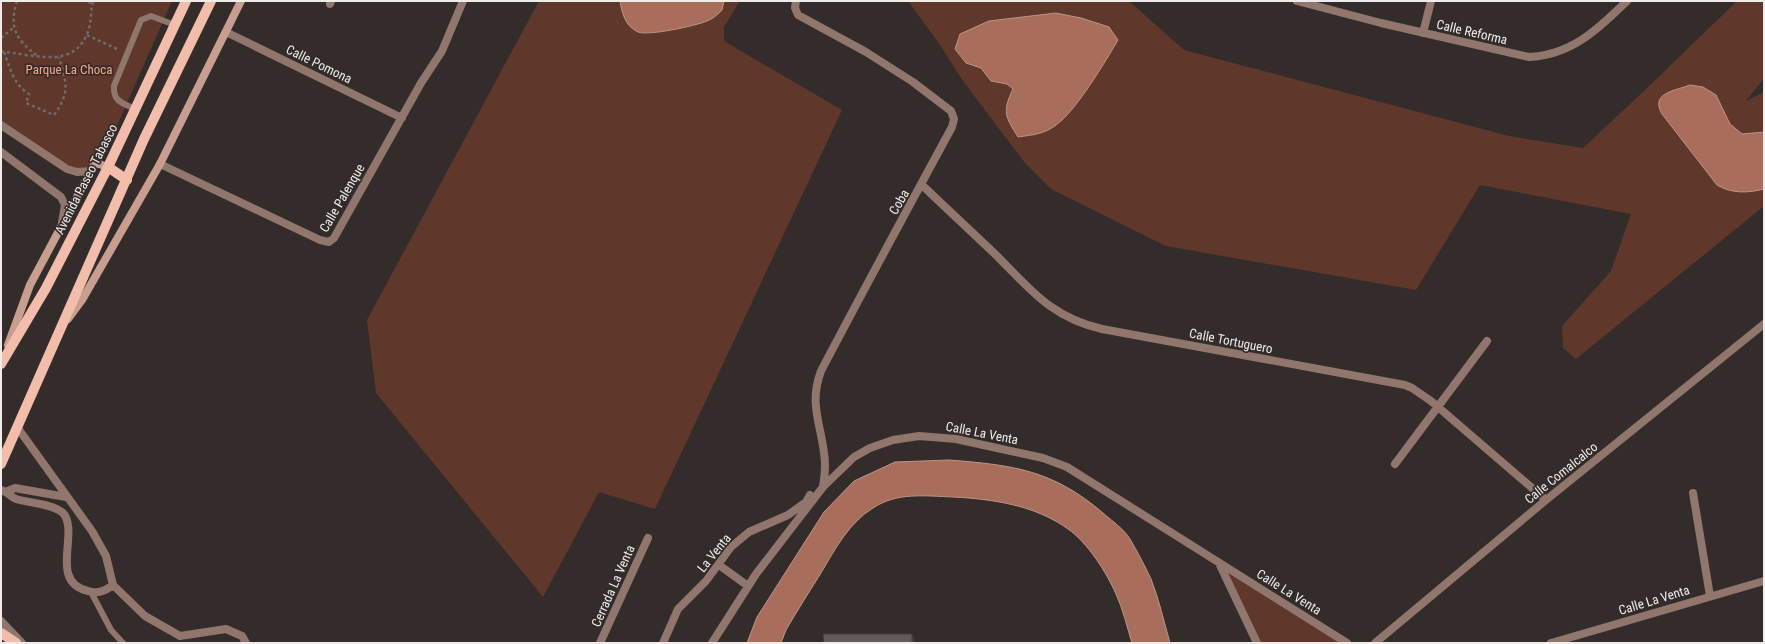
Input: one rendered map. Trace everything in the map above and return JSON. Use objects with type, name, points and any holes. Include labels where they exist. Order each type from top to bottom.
[{"type":"main road","name":"Avenida Paseo Tabasco","points":[[1,364],[46,288],[108,167],[186,1]]},
{"type":"main road","points":[[1,464],[144,139],[211,1]]},
{"type":"main road","points":[[108,167],[126,180]]},
{"type":"main road","points":[[1,633],[16,643]]},
{"type":"street","points":[[61,328],[82,300],[160,164],[241,1]]},
{"type":"street","name":"Calle Palenque","points":[[160,164],[320,240],[329,242],[334,238],[421,83],[442,51],[463,1]]},
{"type":"street","name":"Coba","points":[[796,1],[795,8],[798,15],[866,52],[913,82],[951,112],[954,119],[952,127],[922,185],[874,269],[816,383],[815,408],[824,454],[824,487]]},
{"type":"street","name":"Calle Reforma","points":[[1297,1],[1519,56],[1539,56],[1559,52],[1569,48],[1597,28],[1628,1]]},
{"type":"street","points":[[1423,33],[1431,1]]},
{"type":"street","name":"Calle Pomona","points":[[226,32],[402,118]]},
{"type":"street","points":[[1,125],[67,169],[77,172],[91,171]]},
{"type":"street","points":[[1,152],[61,197],[65,205],[62,223]]},
{"type":"street","points":[[1,360],[30,285],[62,223],[96,163],[108,167]]},
{"type":"street","name":"Calle Tortuguero","points":[[922,185],[1037,297],[1047,305],[1078,322],[1090,326],[1179,343],[1396,382],[1412,388],[1438,407],[1546,500]]},
{"type":"street","name":"Calle Comalcalco","points":[[1375,643],[1546,500],[1764,324]]},
{"type":"street","points":[[1395,464],[1487,341]]},
{"type":"street","points":[[17,427],[66,497],[92,531],[106,556],[113,585],[145,616],[180,636],[226,629],[242,636],[246,643]]},
{"type":"street","name":"Calle La Venta","points":[[712,643],[748,586],[824,487],[854,457],[884,442],[919,436],[956,438],[1043,458],[1067,468],[1347,643]]},
{"type":"street","name":"La Venta","points":[[663,643],[678,609],[706,581],[731,547],[749,532],[788,515],[806,502],[816,488],[824,487]]},
{"type":"street","points":[[4,491],[15,488],[66,497]]},
{"type":"street","points":[[4,491],[14,498],[54,508],[63,513],[67,522],[66,562],[70,580],[82,590],[91,592],[105,591],[113,585]]},
{"type":"street","points":[[1693,494],[1710,596]]},
{"type":"street","name":"Cerrada La Venta","points":[[600,643],[648,538]]},
{"type":"street","points":[[1218,562],[1257,643]]},
{"type":"street","points":[[719,565],[748,586]]},
{"type":"street","name":"Calle La Venta","points":[[1551,643],[1764,581]]},
{"type":"street","points":[[1,621],[22,643]]},
{"type":"lane","points":[[135,109],[117,99],[114,93],[114,86],[141,20],[151,16],[175,25]]},
{"type":"lane","points":[[91,592],[111,630],[123,643]]},
{"type":"path","points":[[17,1],[13,28],[23,44],[37,56]]},
{"type":"path","points":[[89,1],[92,7]]},
{"type":"path","points":[[3,51],[51,58],[71,53],[81,45],[87,35],[92,21],[93,1]]},
{"type":"path","points":[[1,38],[13,28]]},
{"type":"path","points":[[87,35],[127,54]]},
{"type":"path","points":[[3,51],[18,85],[29,94],[26,103],[54,115],[63,102],[66,94],[66,85],[58,56]]},
{"type":"green space","name":"Parque La Choca","points":[[1,1],[172,1],[116,128],[91,171],[77,172],[1,125]]},
{"type":"green space","points":[[539,1],[740,1],[724,27],[724,41],[842,110],[655,509],[599,492],[543,597],[376,393],[367,320]]},
{"type":"green space","points":[[908,1],[1129,1],[1184,50],[1509,136],[1583,148],[1737,1],[1764,1],[1764,78],[1746,101],[1764,92],[1764,206],[1576,359],[1563,348],[1562,326],[1611,271],[1631,214],[1480,185],[1416,290],[1166,246],[1051,189],[1025,163],[996,125],[963,81],[940,45]]},
{"type":"green space","points":[[1218,562],[1347,643],[1257,643]]},
{"type":"shaded area","points":[[620,1],[724,1],[722,10],[707,21],[672,30],[644,33],[638,32],[627,23]]},
{"type":"shaded area","points":[[1056,13],[1081,18],[1109,27],[1118,40],[1090,86],[1064,118],[1052,128],[1038,134],[1018,137],[1006,114],[1007,103],[1013,89],[1007,84],[991,81],[981,68],[966,63],[955,49],[960,34],[989,21]]},
{"type":"shaded area","points":[[1690,85],[1703,87],[1716,95],[1730,124],[1742,134],[1764,132],[1764,189],[1740,192],[1728,190],[1717,185],[1662,114],[1659,107],[1661,97],[1671,91]]},
{"type":"shaded area","points":[[949,460],[993,464],[1031,472],[1067,487],[1103,513],[1127,535],[1144,564],[1156,594],[1170,643],[1132,643],[1123,612],[1112,586],[1102,568],[1089,550],[1075,535],[1055,521],[1042,514],[1027,509],[983,499],[912,496],[892,499],[882,503],[864,514],[857,521],[837,546],[786,630],[781,643],[747,643],[757,617],[824,512],[854,481],[895,462]]},
{"type":"building","points":[[823,634],[912,634],[912,643],[824,643]]}]
